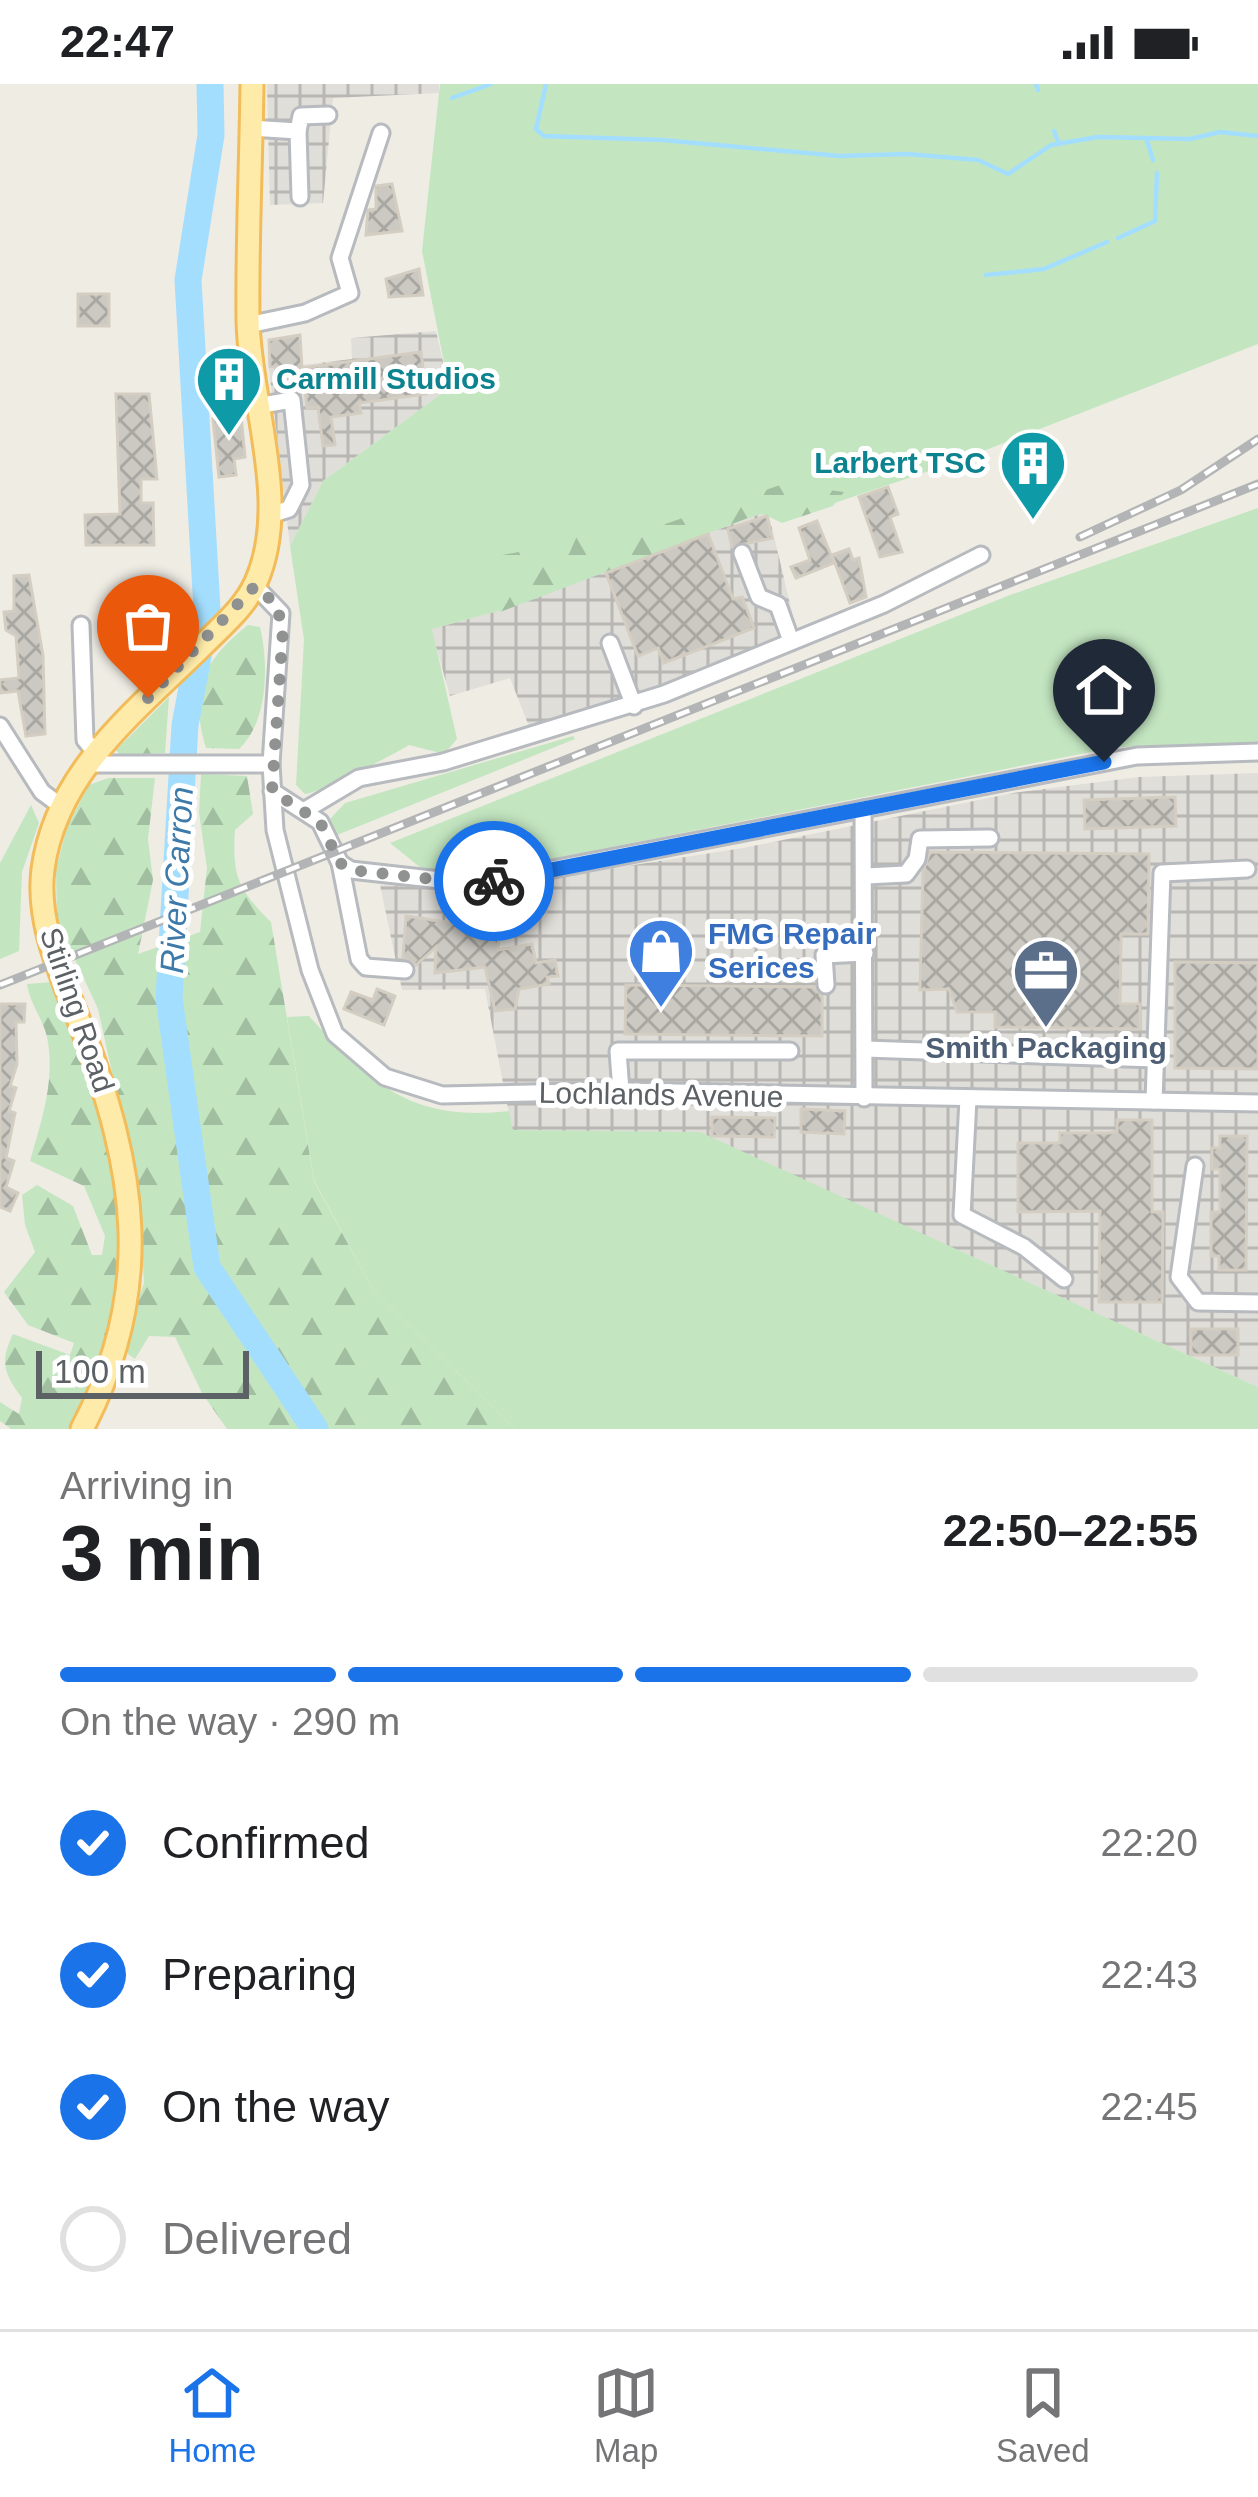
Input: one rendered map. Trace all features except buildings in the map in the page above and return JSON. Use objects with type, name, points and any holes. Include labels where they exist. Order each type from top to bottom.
[{"type":"main road","name":"Stirling Road","points":[[82,1429],[102,1391],[120,1336],[133,1234],[117,1123],[43,912],[43,870],[61,806],[91,758],[234,614],[255,586],[270,515],[248,325],[252,84]]},
{"type":"street","points":[[300,197],[301,116],[328,115]]},
{"type":"street","points":[[251,128],[298,131]]},
{"type":"street","points":[[248,325],[305,313],[350,293],[340,258],[381,133]]},
{"type":"street","points":[[256,406],[292,400],[301,485],[289,509],[270,515]]},
{"type":"street","points":[[742,553],[759,597],[778,605],[791,641]]},
{"type":"street","points":[[307,809],[359,778],[420,769],[634,706],[884,604],[981,554]]},
{"type":"street","name":"Lochlands Avenue","points":[[255,586],[276,604],[283,629],[271,764],[275,830],[310,970],[335,1034],[385,1077],[442,1095],[621,1091],[1258,1102]]},
{"type":"street","points":[[82,625],[85,740],[91,758],[122,765],[271,764]]},
{"type":"street","points":[[610,643],[634,706]]},
{"type":"street","points":[[0,726],[42,792],[61,806]]},
{"type":"street","points":[[340,863],[351,870],[476,884],[1137,756],[1258,752]]},
{"type":"street","points":[[272,791],[307,809],[320,822],[340,863],[358,959],[367,967],[405,970]]},
{"type":"street","points":[[863,809],[864,1098]]},
{"type":"street","points":[[866,876],[906,874],[917,859],[920,839],[990,838]]},
{"type":"street","points":[[1154,1101],[1162,873],[1247,869]]},
{"type":"street","points":[[826,985],[824,955],[866,953]]},
{"type":"street","points":[[865,1049],[1155,1059]]},
{"type":"street","points":[[621,1091],[619,1051],[790,1051]]},
{"type":"street","points":[[968,1100],[962,1214],[1024,1247],[1064,1279]]},
{"type":"street","points":[[1196,1166],[1179,1277],[1184,1289],[1198,1302],[1258,1303]]},
{"type":"shaded area","points":[[267,84],[439,84],[439,93],[333,98],[323,203],[270,205]]},
{"type":"shaded area","points":[[436,331],[449,388],[323,481],[290,546],[269,369],[352,359],[351,338]]},
{"type":"shaded area","points":[[768,511],[795,625],[762,649],[532,734],[510,678],[450,696],[431,629],[498,611]]},
{"type":"shaded area","points":[[1258,773],[1258,1387],[700,1133],[512,1130],[485,989],[402,990],[380,885],[473,890],[743,848],[1013,793],[1139,777]]},
{"type":"green space","points":[[440,84],[1258,84],[1258,344],[950,464],[784,520],[768,511],[498,611],[432,629],[457,739],[444,754],[409,745],[305,794],[296,785],[304,640],[290,546],[323,481],[449,388],[422,251]]},
{"type":"green space","points":[[783,484],[844,492],[833,506],[782,523],[761,513],[500,612],[490,594],[502,555],[529,550],[553,562],[569,554],[577,536],[592,531],[615,541]]},
{"type":"green space","points":[[1258,508],[1258,743],[1116,747],[465,876],[421,868],[390,843],[1010,595]]},
{"type":"green space","points":[[248,625],[260,627],[265,658],[264,692],[256,724],[239,749],[206,748],[199,710],[203,679],[220,652]]},
{"type":"green space","points":[[169,697],[165,753],[120,755],[116,750]]},
{"type":"green space","points":[[575,739],[337,835],[329,820],[345,803]]},
{"type":"green space","points":[[201,774],[247,776],[253,814],[235,830],[236,871],[244,891],[271,922],[314,1181],[373,1290],[515,1429],[227,1429],[202,1393],[175,1337],[149,1336],[135,1359],[128,1354],[128,1332],[144,1283],[139,1194],[98,1009],[57,921],[56,870],[67,827],[89,785],[108,778],[155,778],[148,839],[153,880],[138,954],[200,932],[207,868],[199,813]]},
{"type":"green space","points":[[31,805],[39,823],[22,872],[19,951],[0,959],[0,863]]},
{"type":"green space","points":[[52,982],[110,1153],[121,1255],[114,1309],[97,1366],[68,1429],[11,1429],[0,1421],[0,1402],[19,1414],[22,1398],[5,1367],[13,1334],[70,1355],[74,1343],[28,1325],[4,1292],[35,1252],[25,1225],[22,1195],[37,1185],[73,1206],[92,1255],[102,1255],[105,1236],[84,1186],[30,1161],[50,1069],[47,1037],[27,984]]},
{"type":"green space","points":[[309,1016],[374,1079],[419,1104],[475,1113],[509,1111],[513,1130],[700,1132],[1258,1387],[1258,1429],[515,1429],[373,1290],[314,1180],[287,1017]]},
{"type":"waterway","name":"River Carron","points":[[210,84],[211,135],[188,280],[207,609],[185,725],[169,998],[207,1267],[315,1429]]},
{"type":"waterway","points":[[452,98],[491,84]]},
{"type":"waterway","points":[[546,84],[536,129],[544,136],[662,140],[840,156],[907,154],[978,160],[1008,174],[1051,145],[1098,137],[1190,139],[1220,132],[1258,136]]},
{"type":"waterway","points":[[1036,84],[1038,90]]},
{"type":"waterway","points":[[1054,131],[1059,144]]},
{"type":"waterway","points":[[1146,138],[1153,160]]},
{"type":"waterway","points":[[1118,238],[1155,221],[1157,173]]},
{"type":"waterway","points":[[986,275],[1044,269],[1107,242]]},
{"type":"railway","points":[[1080,537],[1181,490],[1258,439]]},
{"type":"railway","points":[[0,985],[1258,484]]},
{"type":"way so far","points":[[148,698],[234,614],[255,586],[276,604],[283,629],[272,791],[307,809],[320,822],[340,863],[351,870],[476,884],[494,881]]},
{"type":"place","name":"Carmill Studios","points":[[229,438]]},
{"type":"place","name":"Larbert TSC","points":[[1033,522]]},
{"type":"place","name":"FMG Repair Serices","points":[[661,1010]]},
{"type":"place","name":"Smith Packaging","points":[[1046,1030]]},
{"type":"route","points":[[494,881],[1104,762]]}]
